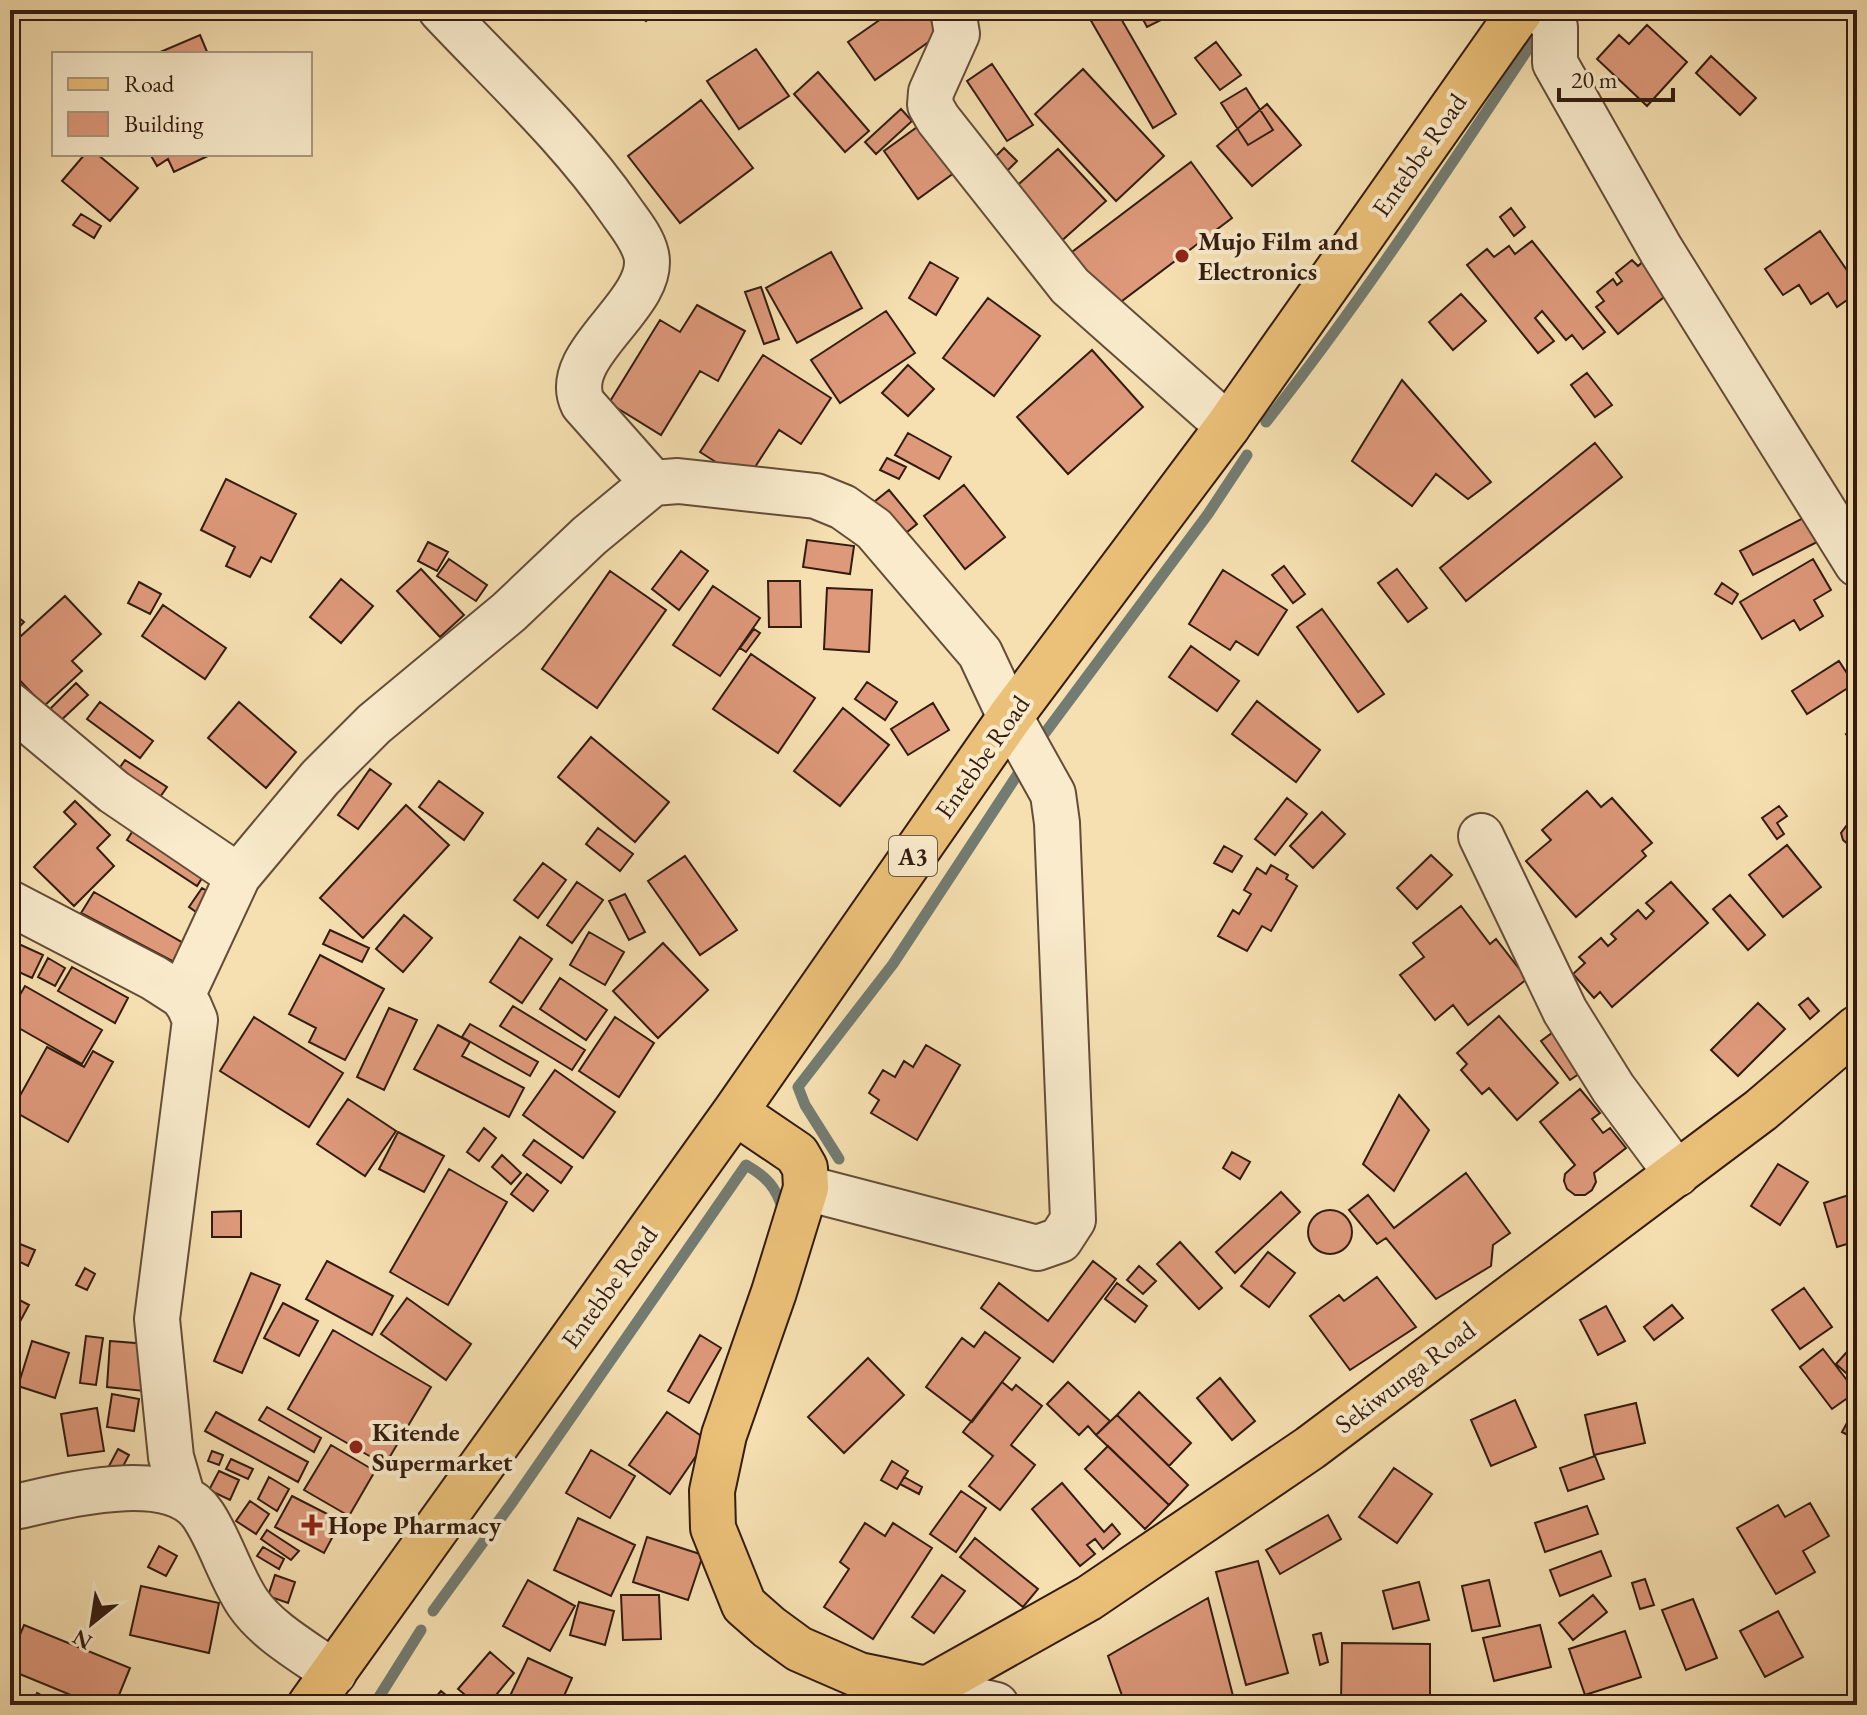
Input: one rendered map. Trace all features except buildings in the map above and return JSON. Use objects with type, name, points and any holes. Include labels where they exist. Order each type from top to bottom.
[{"type":"main road","name":"Entebbe Road","points":[[322,1689],[735,1112],[1010,717],[1228,426],[1521,10]]},
{"type":"main road","name":"Sekiwunga Road","points":[[927,1689],[1089,1598],[1310,1448],[1761,1110],[1857,1028]]},
{"type":"main road","points":[[735,1112],[797,1154],[805,1168],[806,1188],[724,1435],[712,1491],[713,1528],[744,1605],[769,1627],[799,1649],[859,1675],[927,1689]]},
{"type":"street","points":[[441,10],[549,121],[599,179],[637,235],[646,255],[644,281],[593,354],[577,382],[577,394],[653,483]]},
{"type":"street","points":[[953,10],[957,34],[931,92],[930,105],[938,119],[1070,286],[1228,426]]},
{"type":"street","points":[[1542,10],[1555,27],[1555,63],[1562,76],[1661,250],[1857,564]]},
{"type":"street","points":[[182,996],[238,876],[310,790],[374,724],[509,612],[589,536],[653,483],[678,481],[816,496],[843,507],[874,529],[980,653],[1010,717],[1053,794],[1073,1220],[1060,1240],[1037,1248],[806,1188]]},
{"type":"street","points":[[10,705],[114,792],[238,876]]},
{"type":"street","points":[[1481,836],[1565,1011],[1613,1088],[1677,1174]]},
{"type":"street","points":[[10,903],[154,978],[182,996],[195,1020],[157,1319],[171,1457],[182,1495],[201,1512],[248,1603],[322,1689]]},
{"type":"street","points":[[10,1508],[120,1488],[182,1495]]},
{"type":"street","points":[[927,1689],[996,1705]]},
{"type":"waterway","points":[[1266,422],[1372,280],[1538,34]]},
{"type":"waterway","points":[[1045,733],[1208,514],[1247,455]]},
{"type":"waterway","points":[[839,1159],[805,1105],[798,1087],[893,964],[1025,763]]},
{"type":"waterway","points":[[433,1611],[746,1165],[770,1183],[783,1210]]},
{"type":"waterway","points":[[374,1705],[421,1630]]},
{"type":"place","name":"Mujo Film and Electronics","points":[[1182,256]]},
{"type":"place","name":"Kitende Supermarket","points":[[356,1447]]},
{"type":"place","name":"Hope Pharmacy","points":[[312,1525]]}]
